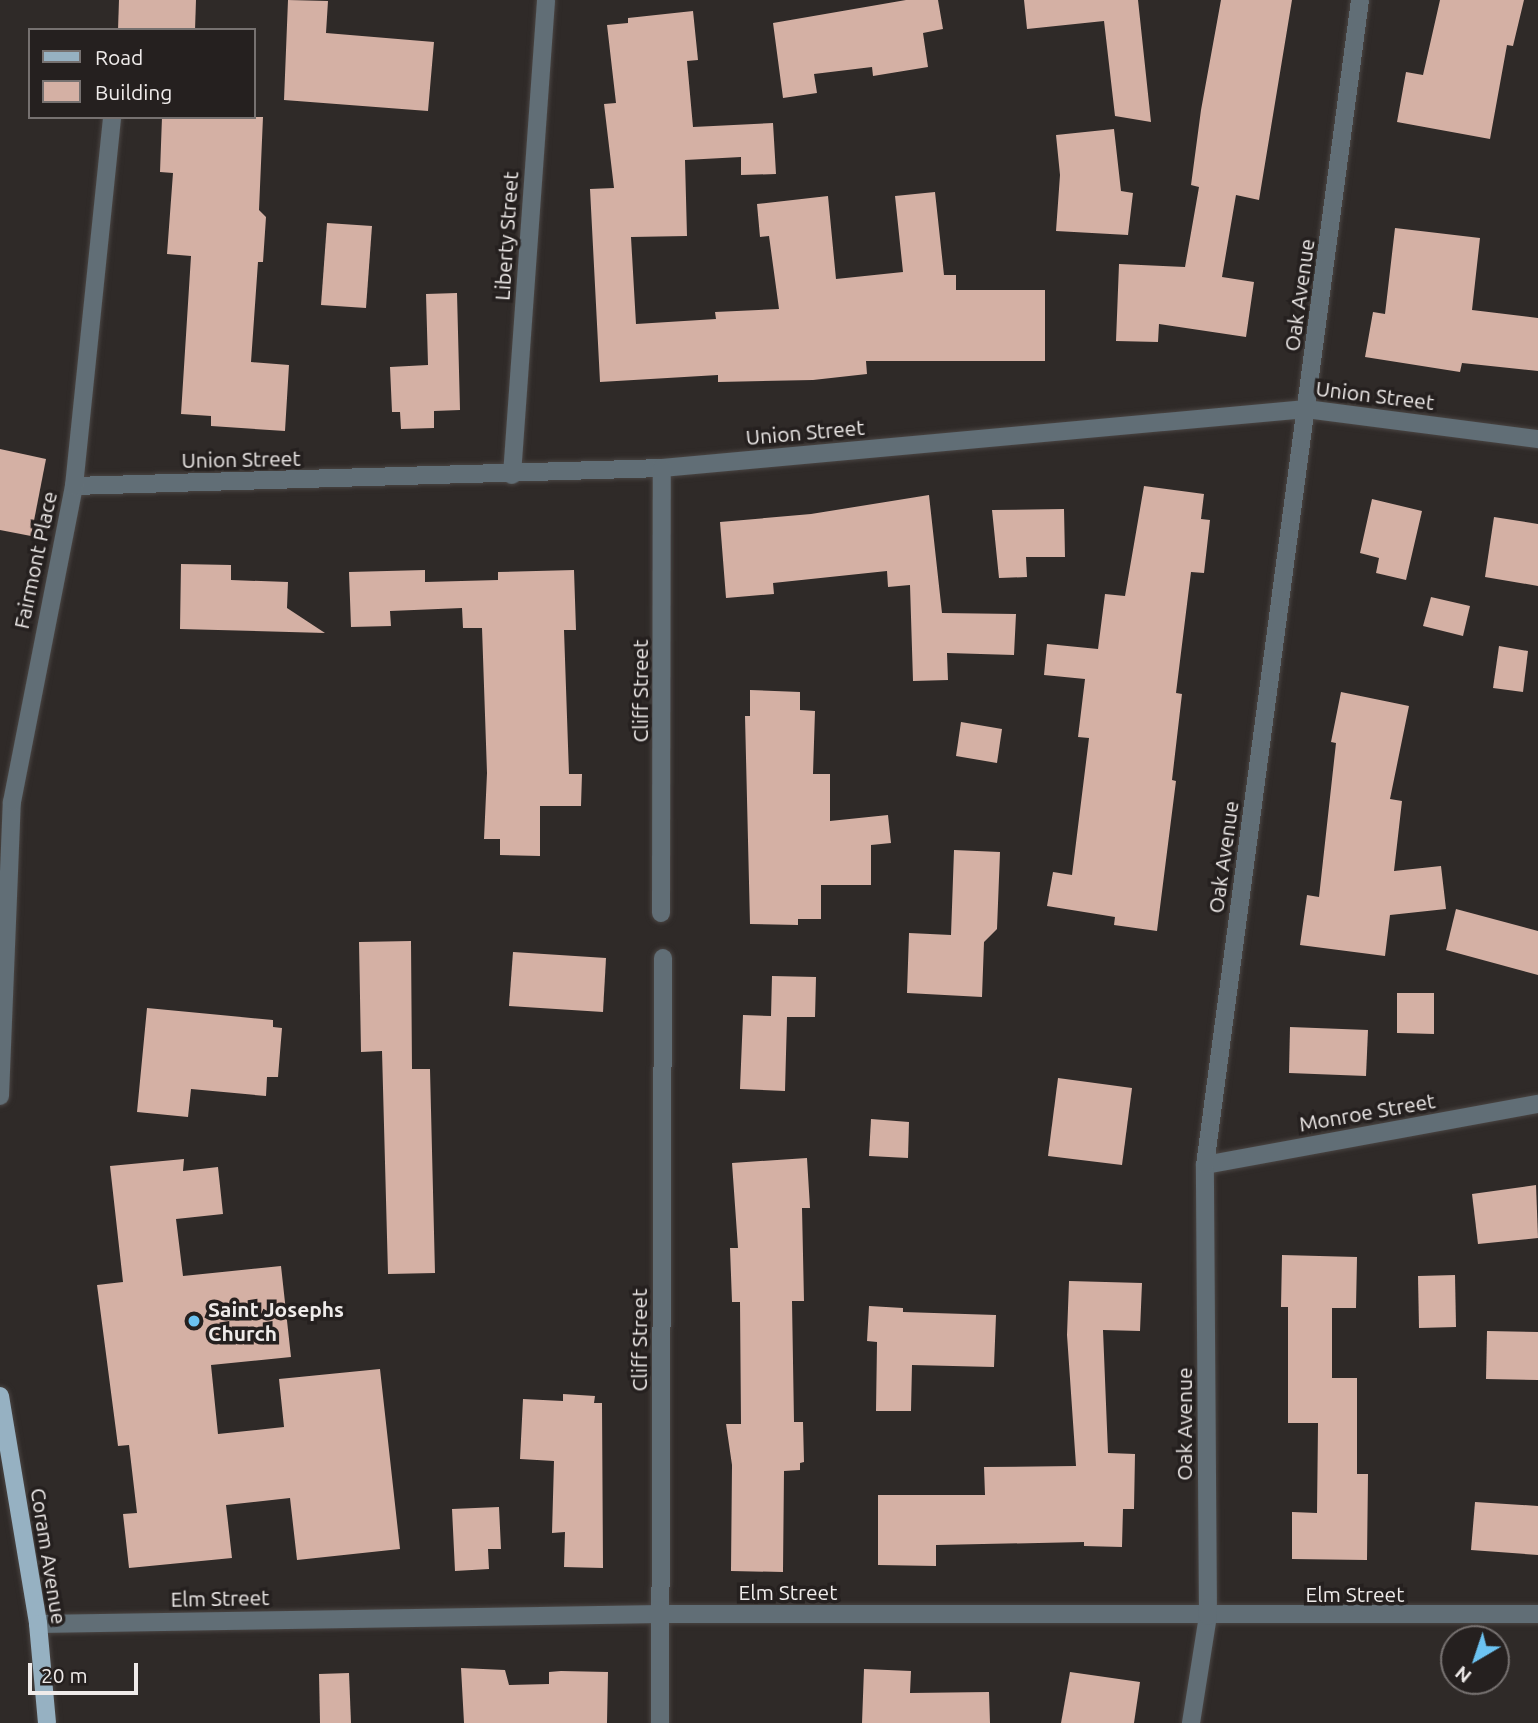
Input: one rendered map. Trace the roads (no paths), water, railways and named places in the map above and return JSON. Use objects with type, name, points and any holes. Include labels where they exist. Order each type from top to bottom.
[{"type":"main road","name":"Coram Avenue","points":[[0,1396],[38,1624],[47,1723]]},
{"type":"street","name":"Liberty Street","points":[[512,475],[546,0]]},
{"type":"street","name":"Oak Avenue","points":[[1191,1723],[1208,1616],[1205,1165],[1360,0]]},
{"type":"street","name":"Fairmont Place","points":[[0,1096],[12,802],[74,486],[112,119]]},
{"type":"street","name":"Union Street","points":[[74,486],[512,475],[662,468],[1306,409],[1538,439]]},
{"type":"street","name":"Cliff Street","points":[[661,913],[662,468]]},
{"type":"street","name":"Cliff Street","points":[[660,1723],[663,958]]},
{"type":"street","name":"Monroe Street","points":[[1205,1165],[1538,1104]]},
{"type":"street","name":"Elm Street","points":[[38,1624],[661,1614],[1538,1614]]},
{"type":"place","name":"Saint Josephs Church","points":[[194,1321]]}]
